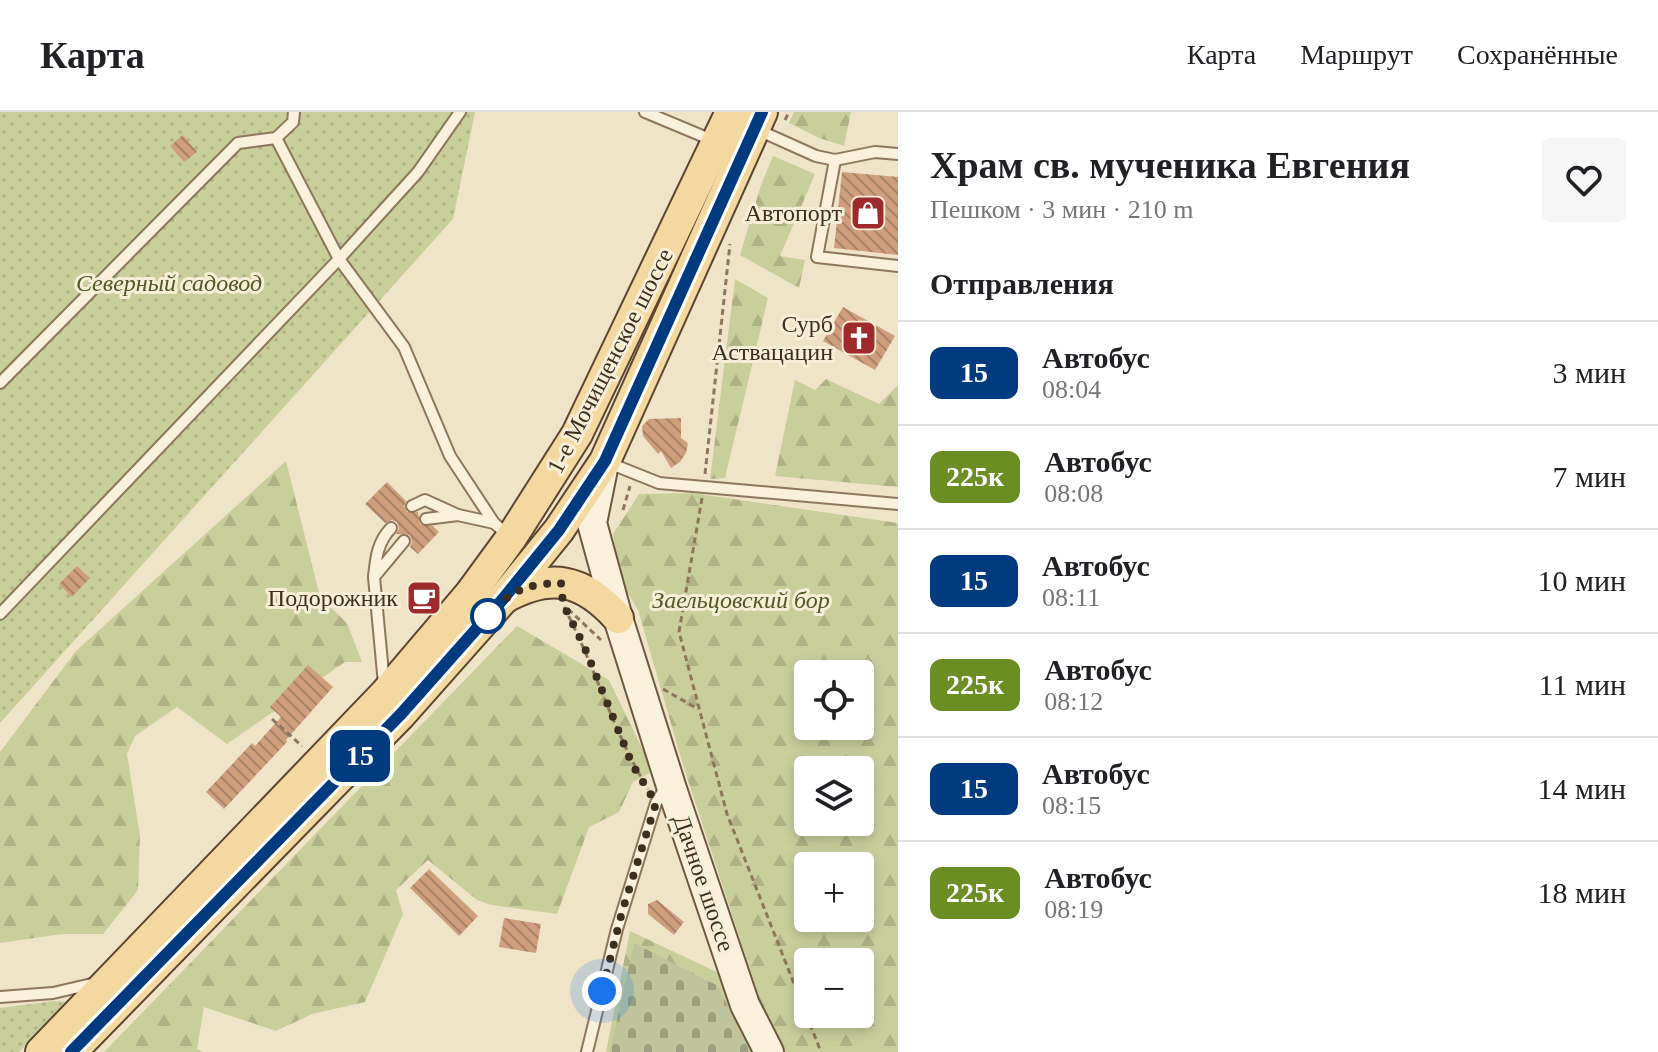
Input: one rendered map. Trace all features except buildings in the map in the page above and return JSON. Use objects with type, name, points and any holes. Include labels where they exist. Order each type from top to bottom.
[{"type":"main road","name":"1-е Мочищенское шоссе","points":[[41,1052],[385,694],[470,594],[502,531],[559,466],[577,434],[718,143],[756,123]]},
{"type":"main road","name":"1-е Мочищенское шоссе","points":[[71,1052],[401,714],[503,599],[559,530],[587,509],[605,461],[756,123]]},
{"type":"main road","points":[[559,466],[587,509]]},
{"type":"main road","points":[[503,599],[527,586],[561,583],[584,590],[603,601],[618,618]]},
{"type":"street","name":"Дачное шоссе","points":[[587,509],[664,796],[745,1005],[769,1052]]},
{"type":"lane","points":[[0,383],[238,143],[276,138],[293,122],[294,112]]},
{"type":"lane","points":[[0,614],[339,259],[418,172],[460,112]]},
{"type":"lane","points":[[645,112],[718,143]]},
{"type":"lane","points":[[756,123],[816,156],[835,160],[875,152],[898,154]]},
{"type":"lane","points":[[276,138],[339,259],[404,347],[450,456],[502,531]]},
{"type":"lane","points":[[835,160],[817,257],[898,266]]},
{"type":"lane","points":[[605,461],[659,483],[898,504]]},
{"type":"lane","points":[[412,506],[425,500],[502,531]]},
{"type":"lane","points":[[426,519],[458,515]]},
{"type":"lane","points":[[385,694],[374,577],[376,552],[391,528]]},
{"type":"lane","points":[[374,577],[404,541]]},
{"type":"lane","points":[[587,1052],[617,929],[664,796]]},
{"type":"lane","points":[[0,997],[53,993],[109,980]]},
{"type":"path","points":[[756,123],[789,112]]},
{"type":"path","points":[[733,235],[698,533],[679,632],[727,814],[821,1052]]},
{"type":"path","points":[[623,510],[633,474]]},
{"type":"path","points":[[561,583],[563,604],[584,646],[632,764],[664,796]]},
{"type":"path","points":[[272,719],[308,752]]},
{"type":"green space","name":"Северный садовод","points":[[0,112],[475,112],[453,219],[0,723]]},
{"type":"green space","points":[[794,112],[851,112],[844,146],[789,123]]},
{"type":"green space","points":[[773,156],[815,174],[780,256],[805,260],[799,288],[740,255]]},
{"type":"green space","points":[[735,279],[768,298],[725,478],[710,479]]},
{"type":"green space","points":[[826,379],[879,404],[898,385],[898,487],[775,476],[795,380],[815,390]]},
{"type":"green space","points":[[286,461],[320,597],[347,623],[362,662],[345,662],[227,744],[177,707],[135,736],[127,754],[140,836],[138,890],[103,934],[62,934],[0,943],[0,752],[76,651]]},
{"type":"green space","name":"Заельцовский бор","points":[[692,493],[898,523],[898,1052],[606,1052],[630,931],[757,991],[683,765],[638,610],[619,578],[613,534],[639,494]]},
{"type":"green space","points":[[517,626],[609,680],[653,771],[633,782],[619,812],[589,827],[557,914],[491,905],[477,900],[428,860],[396,890],[403,914],[365,1002],[312,1014],[276,1031],[204,1007],[197,1049],[203,1052],[104,1052]]},
{"type":"green space","points":[[634,943],[718,986],[750,1052],[610,1052]]},
{"type":"green space","points":[[67,1002],[19,1052],[0,1052],[0,1008]]},
{"type":"bus line","name":"15","points":[[71,1052],[401,714],[503,599],[559,530],[605,461],[762,112]]},
{"type":"place","name":"Автопорт","points":[[868,213]]},
{"type":"place","name":"Сурб Аствацацин","points":[[859,338]]},
{"type":"place","name":"Подорожник","points":[[424,598]]},
{"type":"route","points":[[488,616],[482,622],[503,599],[527,586],[561,583],[563,604],[584,646],[632,764],[656,803],[622,912],[602,991]]}]
